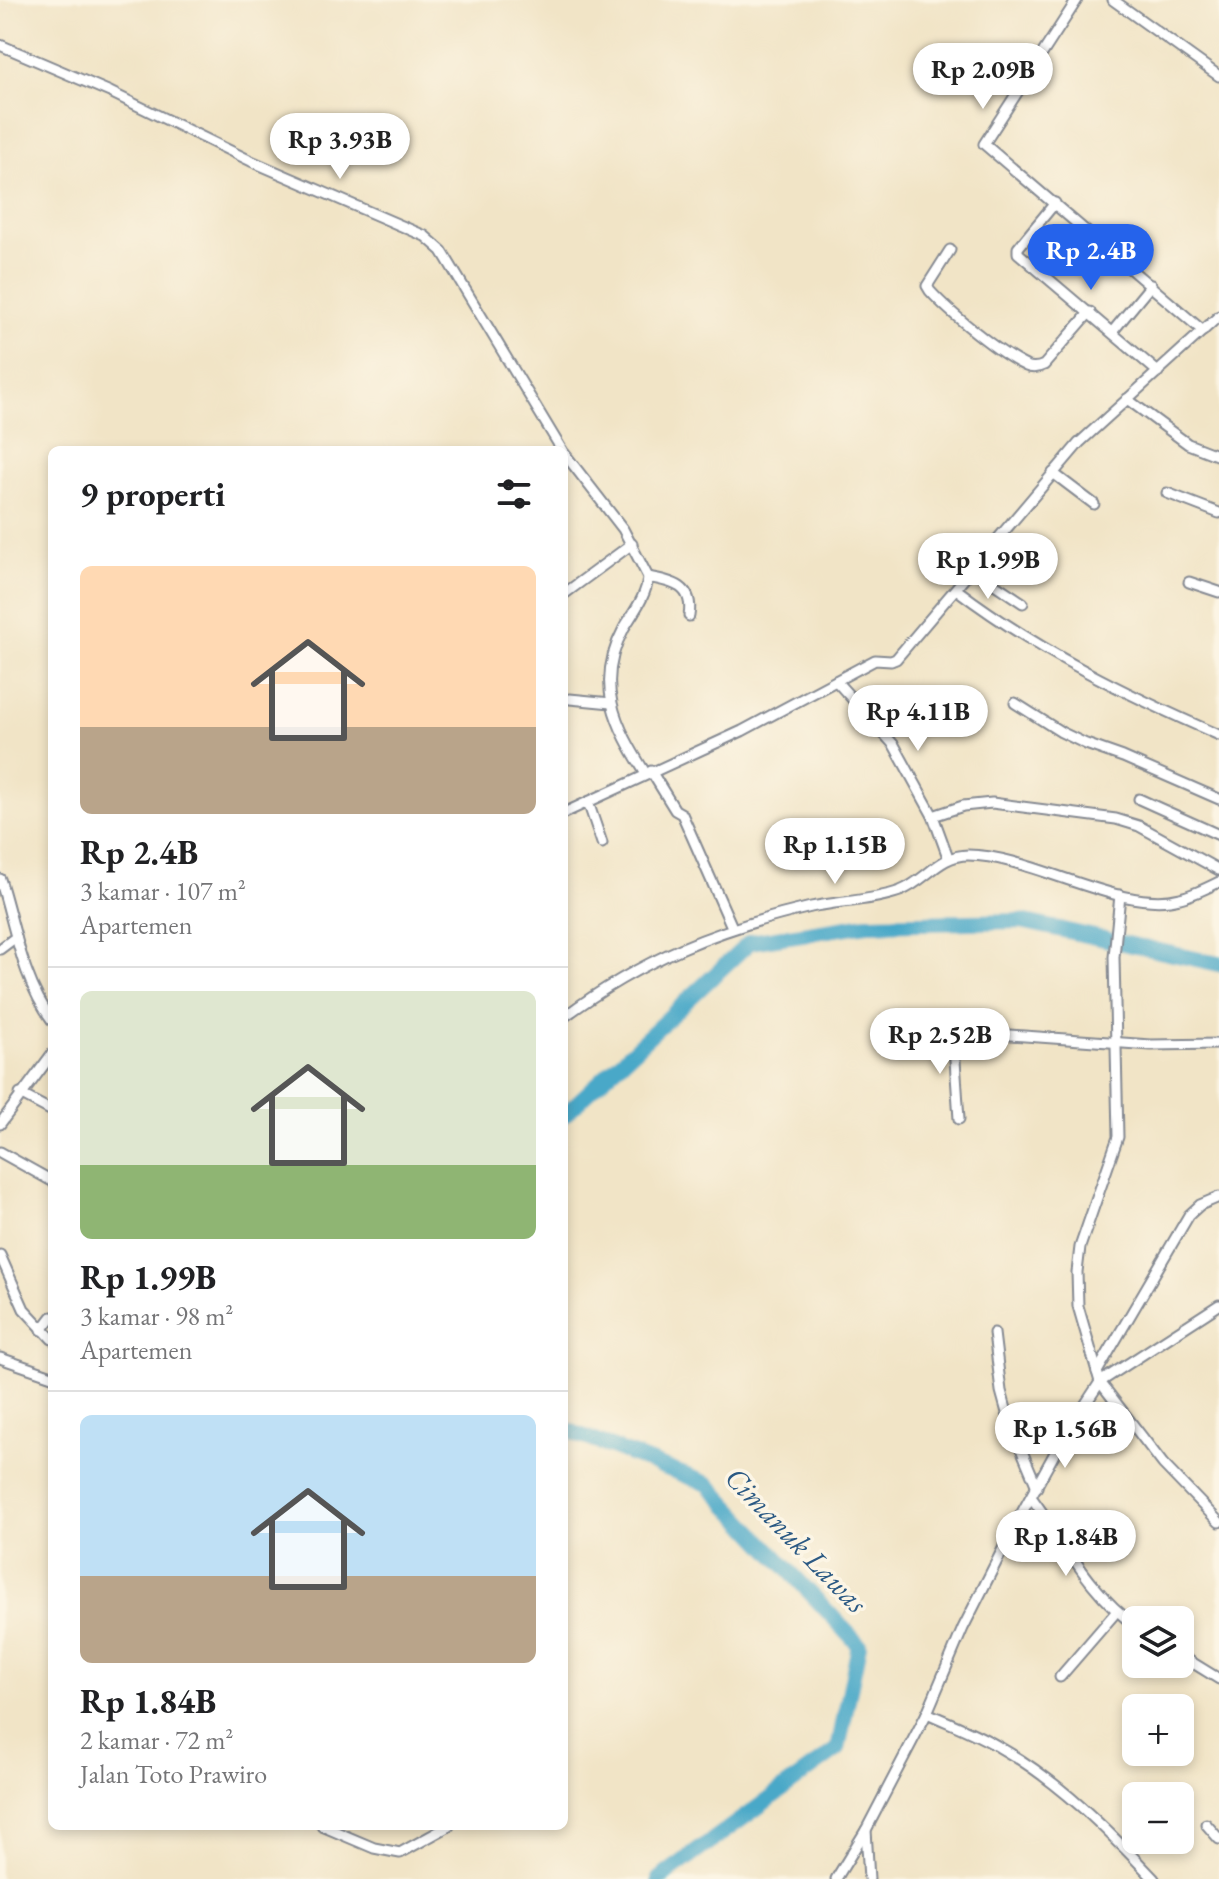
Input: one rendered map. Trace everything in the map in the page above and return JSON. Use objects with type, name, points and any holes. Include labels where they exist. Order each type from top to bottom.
[{"type":"street","points":[[1077,0],[984,140],[985,148],[1055,203],[1199,328]]},
{"type":"street","points":[[1113,0],[1219,76]]},
{"type":"street","points":[[0,45],[110,92],[251,161],[425,236],[442,251],[560,446]]},
{"type":"street","points":[[1055,203],[1018,251],[1154,369]]},
{"type":"street","points":[[950,250],[927,286],[930,291],[978,333],[1026,366],[1044,365],[1090,312]]},
{"type":"street","points":[[1113,331],[1151,285]]},
{"type":"street","points":[[568,811],[742,731],[878,658],[896,659],[1079,443],[1199,328],[1219,316]]},
{"type":"street","points":[[1127,399],[1188,444],[1219,456]]},
{"type":"street","points":[[568,457],[632,544],[648,577],[645,590],[618,641],[612,673],[611,703],[622,736],[675,810],[682,814],[732,927]]},
{"type":"street","points":[[1053,473],[1094,504]]},
{"type":"street","points":[[1167,493],[1219,513]]},
{"type":"street","points":[[568,591],[632,544]]},
{"type":"street","points":[[972,569],[1023,603]]},
{"type":"street","points":[[648,577],[669,582],[684,590],[691,603],[689,616]]},
{"type":"street","points":[[1189,582],[1219,592]]},
{"type":"street","points":[[956,589],[1050,653],[1155,707],[1219,735]]},
{"type":"street","points":[[836,681],[894,745],[933,816],[948,857]]},
{"type":"street","points":[[570,699],[611,703]]},
{"type":"street","points":[[1015,703],[1086,744],[1148,767],[1219,799]]},
{"type":"street","points":[[1139,799],[1219,835]]},
{"type":"street","points":[[588,802],[602,843]]},
{"type":"street","points":[[933,816],[963,806],[992,803],[1116,819],[1139,826],[1219,870]]},
{"type":"street","points":[[568,1014],[624,977],[668,953],[732,927],[900,891],[920,881],[948,857],[969,855],[998,858],[1120,895],[1157,900],[1180,898],[1219,882]]},
{"type":"street","points":[[0,879],[25,968],[48,1014]]},
{"type":"street","points":[[1120,895],[1114,957],[1118,1137],[1080,1247],[1078,1306],[1098,1377],[1163,1464],[1219,1522]]},
{"type":"street","points":[[0,949],[16,937]]},
{"type":"street","points":[[959,1119],[953,1031],[1151,1045],[1219,1044]]},
{"type":"street","points":[[0,1124],[48,1059]]},
{"type":"street","points":[[20,1094],[48,1109]]},
{"type":"street","points":[[0,1152],[48,1179]]},
{"type":"street","points":[[836,1879],[866,1830],[927,1713],[963,1628],[1062,1440],[1189,1215],[1200,1205],[1219,1197]]},
{"type":"street","points":[[0,1255],[24,1309],[48,1335]]},
{"type":"street","points":[[1098,1377],[1219,1305]]},
{"type":"street","points":[[42,1330],[48,1322]]},
{"type":"street","points":[[994,1333],[1005,1406],[1037,1487]]},
{"type":"street","points":[[0,1358],[48,1375]]},
{"type":"street","points":[[1031,1497],[1083,1573],[1122,1615]]},
{"type":"street","points":[[1060,1677],[1117,1611]]},
{"type":"street","points":[[1194,1664],[1219,1679]]},
{"type":"street","points":[[927,1713],[997,1745],[1029,1765],[1078,1804],[1154,1879]]},
{"type":"street","points":[[1206,1824],[1219,1839]]},
{"type":"street","points":[[331,1830],[374,1848],[400,1853],[442,1830]]},
{"type":"street","points":[[866,1830],[869,1879]]},
{"type":"waterway","name":"Cimanuk Lawas","points":[[568,1111],[750,942],[867,924],[1021,921],[1219,964]]},
{"type":"waterway","name":"Cimanuk Lawas","points":[[568,1431],[708,1484],[859,1645],[838,1749],[659,1879]]}]
